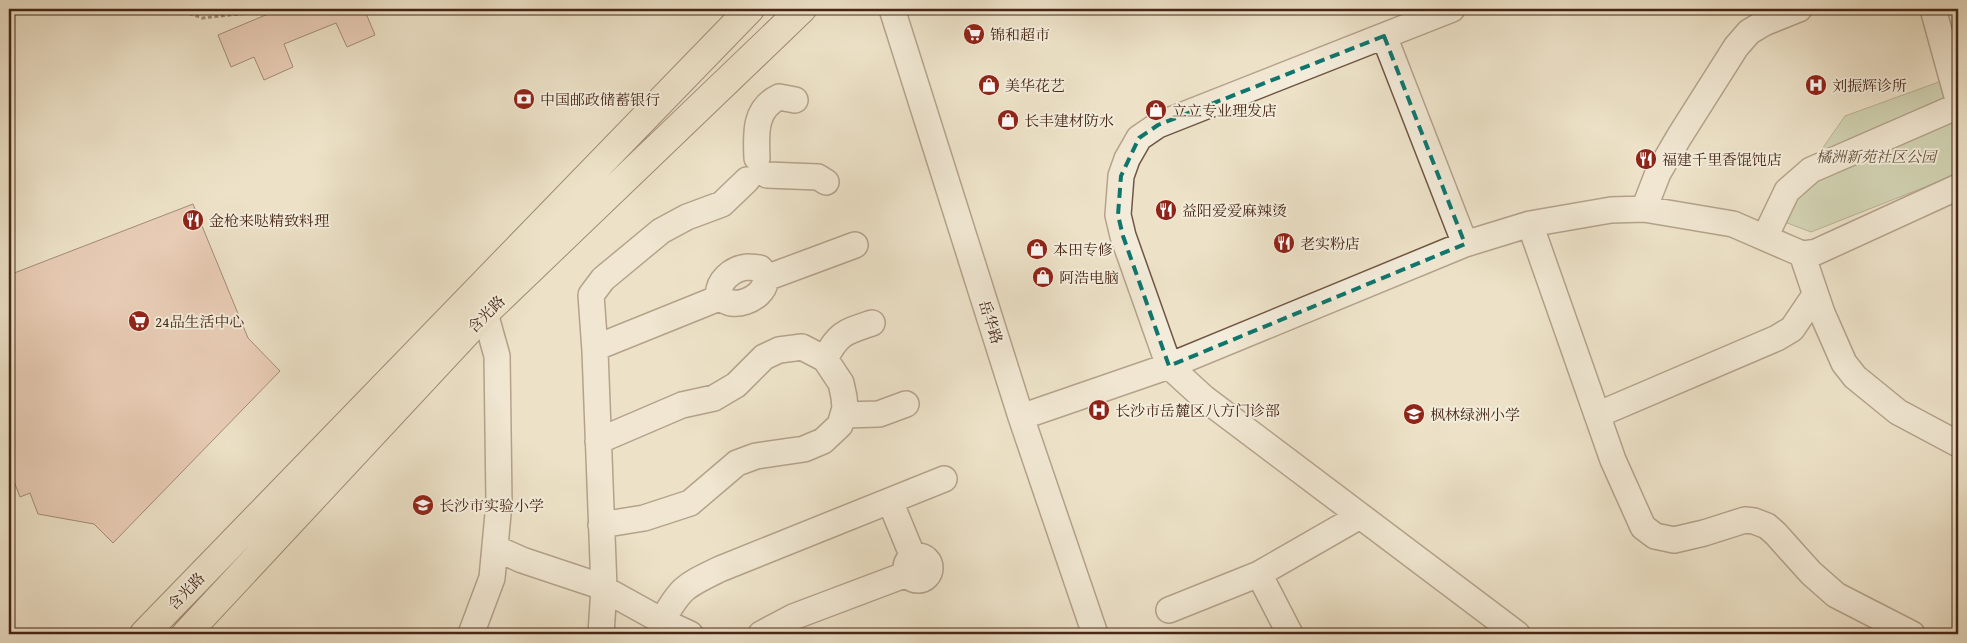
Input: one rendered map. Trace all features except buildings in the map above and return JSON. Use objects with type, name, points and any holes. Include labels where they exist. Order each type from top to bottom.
[{"type":"main road","name":"含光路","points":[[144,634],[750,9]]},
{"type":"main road","name":"含光路","points":[[186,634],[485,313],[802,9]]},
{"type":"street","name":"岳华路","points":[[892,9],[1021,417],[1094,634]]},
{"type":"street","points":[[1452,9],[1158,125],[1139,138],[1127,159],[1121,176],[1118,215],[1122,236],[1169,366],[1204,398],[1517,634]]},
{"type":"street","points":[[1644,208],[1658,173],[1736,47],[1749,32],[1764,23],[1799,9]]},
{"type":"street","points":[[1933,9],[1958,100]]},
{"type":"street","points":[[1384,36],[1465,244]]},
{"type":"street","points":[[601,634],[604,588],[595,348],[591,295],[603,279],[661,232],[687,217],[722,204],[757,171],[756,133],[760,115],[766,104],[779,97],[795,100]]},
{"type":"street","points":[[1765,237],[1787,191],[1811,170],[1958,106]]},
{"type":"street","points":[[757,171],[818,177],[826,182]]},
{"type":"street","points":[[1021,417],[1169,366],[1465,244],[1530,224],[1610,210],[1644,208],[1733,224],[1802,254],[1816,252],[1958,187]]},
{"type":"street","points":[[1530,224],[1613,460],[1643,527],[1655,536],[1674,540],[1745,520],[1767,526],[1811,574],[1836,596],[1912,634]]},
{"type":"street","points":[[595,348],[719,298],[731,303],[745,301],[760,294],[767,282],[766,278],[855,245]]},
{"type":"street","points":[[1802,254],[1835,347],[1855,377],[1898,412],[1958,444]]},
{"type":"street","points":[[1597,415],[1776,338],[1792,328],[1815,295]]},
{"type":"street","points":[[471,634],[492,578],[499,503],[498,356],[485,313]]},
{"type":"street","points":[[824,359],[832,344],[839,337],[846,332],[872,323]]},
{"type":"street","points":[[598,441],[682,405],[714,398],[736,385],[764,357],[779,350],[802,347],[824,359],[841,383],[845,408],[840,425],[823,441],[804,449],[756,456],[737,463],[690,503],[644,518],[601,525]]},
{"type":"street","points":[[843,415],[879,414],[906,404]]},
{"type":"street","points":[[662,621],[677,595],[688,584],[720,569],[944,479]]},
{"type":"street","points":[[761,634],[793,617],[910,566],[890,501]]},
{"type":"street","points":[[1169,610],[1259,574],[1360,516]]},
{"type":"street","points":[[495,548],[522,560],[604,588],[662,621],[690,634]]},
{"type":"street","points":[[1259,574],[1290,634]]},
{"type":"path","points":[[177,9],[202,18],[286,9]]},
{"type":"highlighted area","points":[[1384,36],[1465,244],[1169,366],[1123,236],[1118,215],[1121,176],[1139,138],[1158,125]]},
{"type":"green space","name":"橘洲新苑社区公园","points":[[1958,75],[1958,174],[1811,232],[1774,218],[1845,116]]},
{"type":"place","name":"锦和超市","points":[[974,34]]},
{"type":"place","name":"美华花艺","points":[[989,85]]},
{"type":"place","name":"刘振辉诊所","points":[[1816,85]]},
{"type":"place","name":"中国邮政储蓄银行","points":[[524,99]]},
{"type":"place","name":"立立专业理发店","points":[[1156,110]]},
{"type":"place","name":"长丰建材防水","points":[[1008,120]]},
{"type":"place","name":"福建千里香馄饨店","points":[[1646,159]]},
{"type":"place","name":"益阳爱爱麻辣烫","points":[[1166,210]]},
{"type":"place","name":"金枪来哒精致料理","points":[[193,220]]},
{"type":"place","name":"老实粉店","points":[[1284,243]]},
{"type":"place","name":"本田专修","points":[[1037,249]]},
{"type":"place","name":"阿浩电脑","points":[[1043,277]]},
{"type":"place","name":"24品生活中心","points":[[139,321]]},
{"type":"place","name":"长沙市岳麓区八方门诊部","points":[[1099,410]]},
{"type":"place","name":"枫林绿洲小学","points":[[1414,414]]},
{"type":"place","name":"长沙市实验小学","points":[[423,505]]}]
